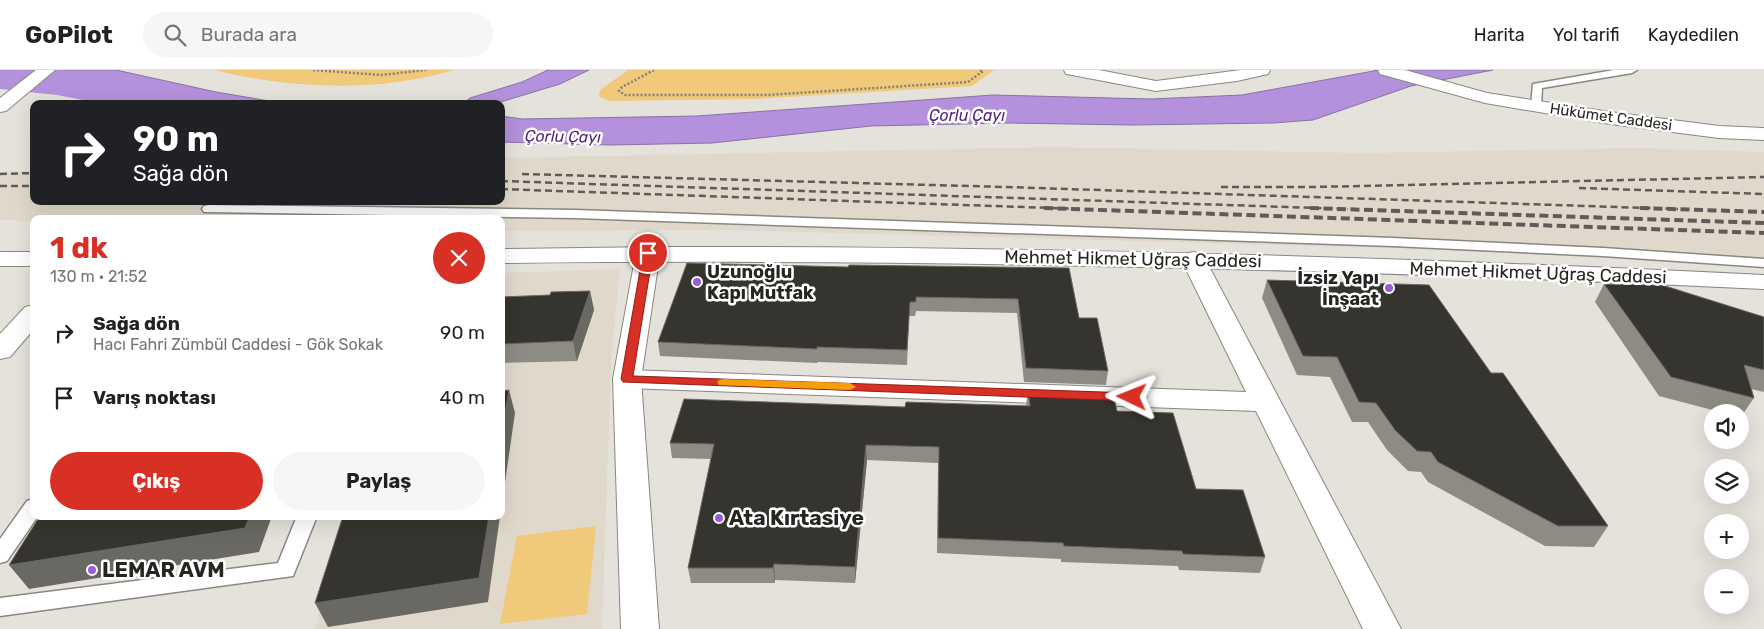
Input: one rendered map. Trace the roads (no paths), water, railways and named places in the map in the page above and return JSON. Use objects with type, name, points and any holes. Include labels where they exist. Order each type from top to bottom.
[{"type":"street","points":[[0,88],[25,70]]},
{"type":"street","points":[[0,107],[47,70]]},
{"type":"street","points":[[1072,70],[1156,86],[1237,76],[1262,70]]},
{"type":"street","name":"Hükümet Caddesi","points":[[1386,70],[1460,92],[1536,106],[1718,132],[1764,134]]},
{"type":"street","points":[[640,629],[627,379],[648,253]]},
{"type":"street","name":"Mehmet Hikmet Uğraş Caddesi","points":[[505,256],[648,253],[1193,259],[1764,282]]},
{"type":"street","points":[[2,259],[30,259]]},
{"type":"street","points":[[1193,259],[1382,629]]},
{"type":"street","points":[[0,351],[30,317]]},
{"type":"street","points":[[627,379],[1266,402]]},
{"type":"lane","points":[[1536,106],[1537,86],[1632,70]]},
{"type":"lane","points":[[209,210],[575,214],[1393,242],[1764,262]]},
{"type":"lane","points":[[0,555],[30,512]]},
{"type":"lane","points":[[0,606],[286,570],[305,520]]},
{"type":"water","points":[[60,70],[116,70],[216,92],[263,100],[91,100],[44,81]]},
{"type":"water","points":[[548,70],[589,70],[560,84],[505,101],[467,100],[522,82]]},
{"type":"water","points":[[1379,70],[1493,70],[1411,86],[1313,120],[1273,123],[1132,125],[1008,123],[871,126],[712,143],[611,145],[505,142],[505,117],[522,119],[697,116],[993,95],[1151,99],[1242,95]]},
{"type":"waterway","name":"Çorlu Çayı","points":[[0,77],[57,82],[134,97],[162,100]]},
{"type":"railway","points":[[0,174],[30,173]]},
{"type":"railway","points":[[522,174],[1006,187],[1678,209]]},
{"type":"railway","points":[[1221,187],[1314,187],[1764,177]]},
{"type":"railway","points":[[505,181],[1348,209]]},
{"type":"railway","points":[[0,186],[30,186]]},
{"type":"railway","points":[[1579,188],[1764,194]]},
{"type":"railway","points":[[505,189],[1080,209]]},
{"type":"railway","points":[[1044,208],[1764,233]]},
{"type":"railway","points":[[1310,208],[1764,223]]},
{"type":"railway","points":[[1640,208],[1764,212]]},
{"type":"place","name":"Uzunoğlu Kapı Mutfak","points":[[697,282]]},
{"type":"place","name":"İzsiz Yapı İnşaat","points":[[1389,288]]},
{"type":"place","name":"Ata Kırtasiye","points":[[719,518]]},
{"type":"place","name":"LEMAR AVM","points":[[92,570]]}]
